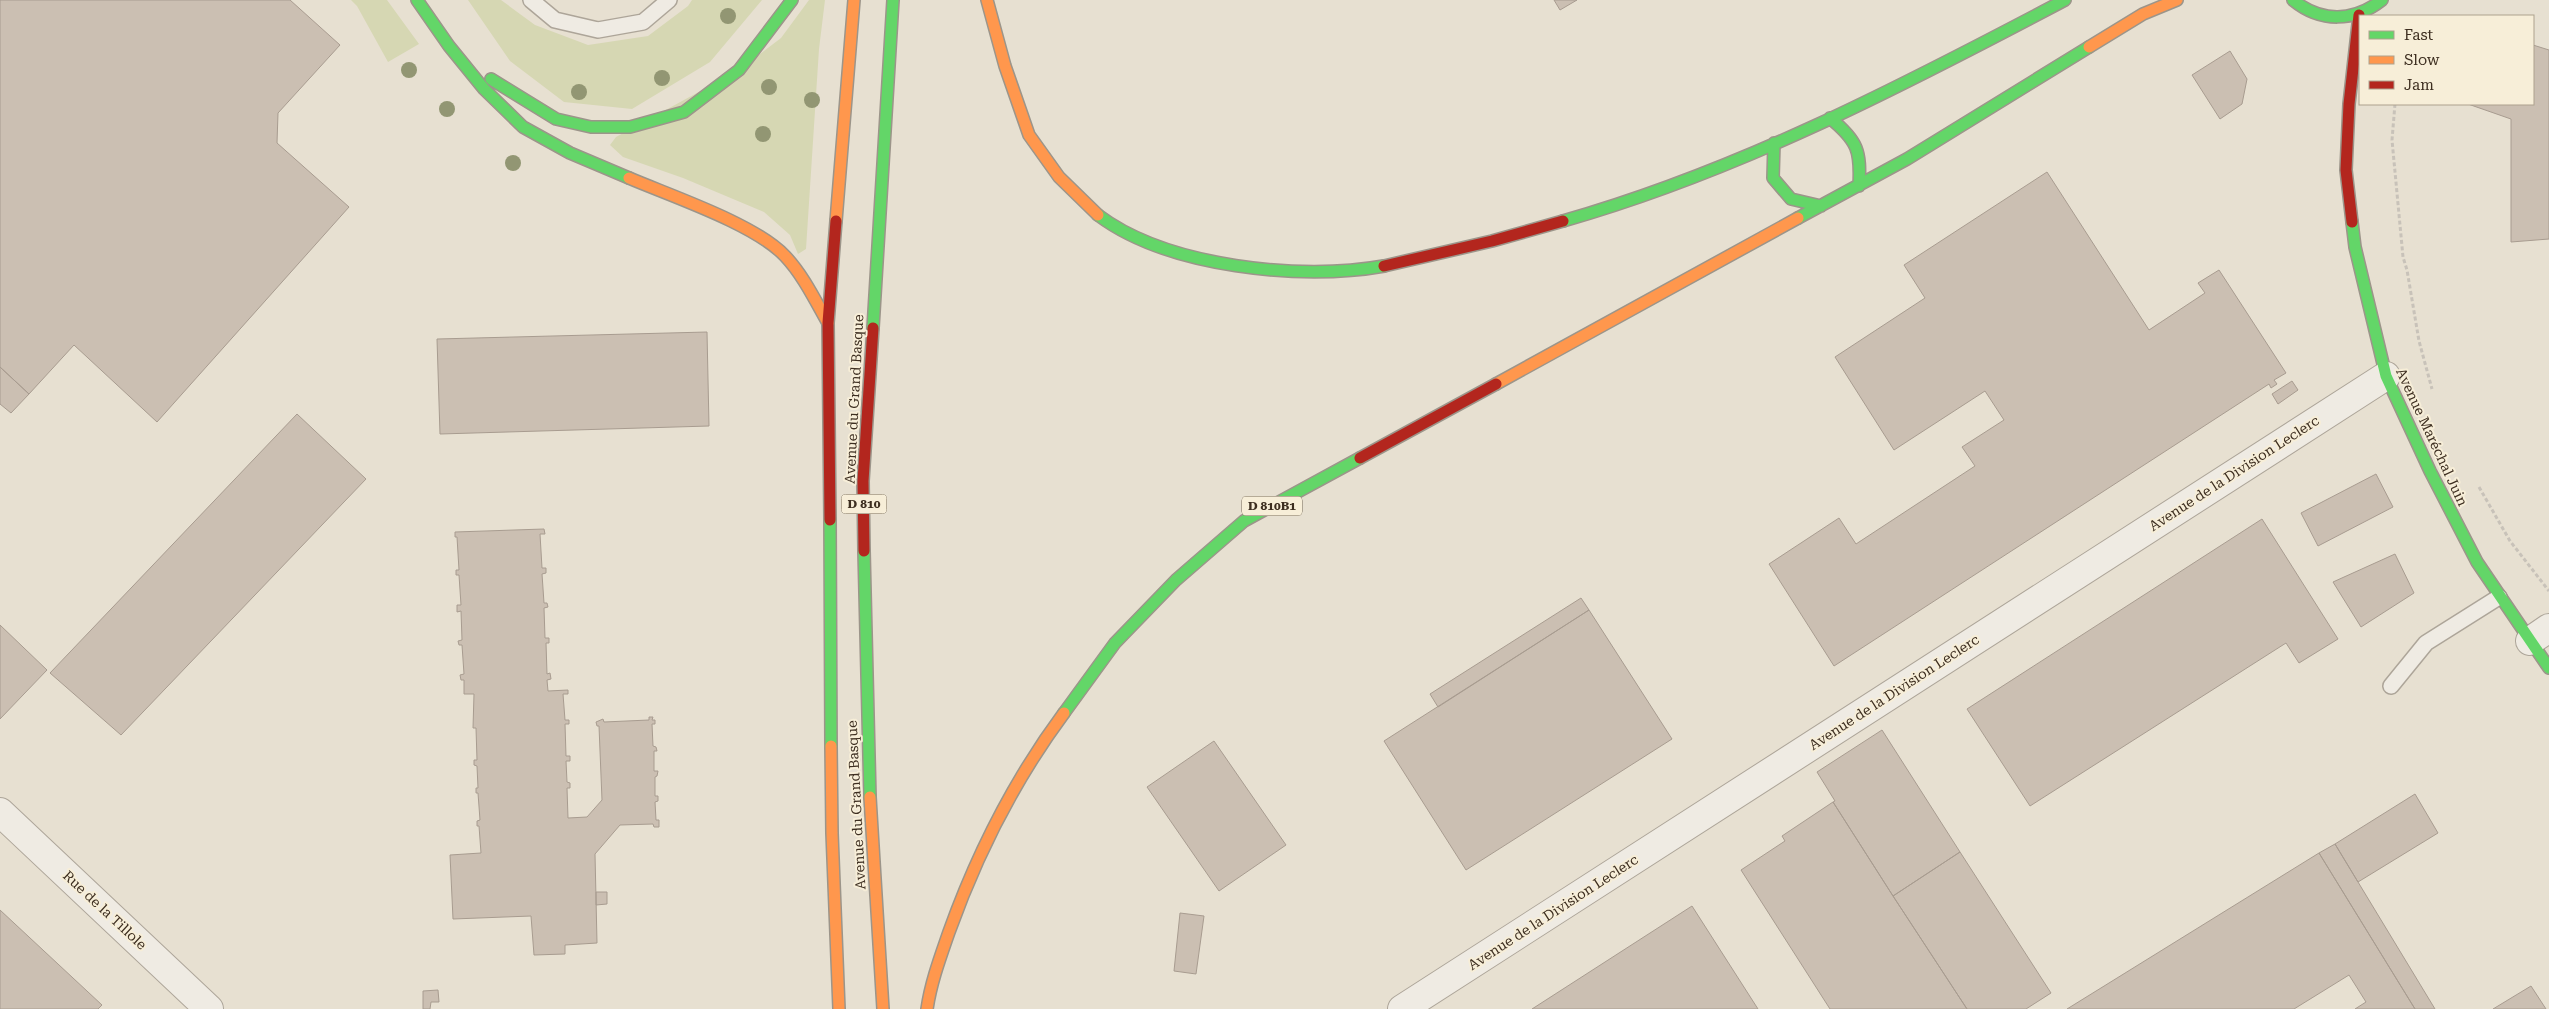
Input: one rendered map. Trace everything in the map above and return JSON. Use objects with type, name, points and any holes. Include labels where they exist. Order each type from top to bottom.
[{"type":"main road","points":[[417,0],[449,46],[484,89],[523,127],[570,153],[754,232],[784,255],[801,277],[828,323]]},
{"type":"main road","points":[[449,46],[506,90],[556,119],[591,126],[630,128],[684,112],[739,70],[792,0]]},
{"type":"main road","name":"Avenue du Grand Basque","points":[[839,1009],[832,797],[828,323],[854,0]]},
{"type":"main road","name":"Avenue du Grand Basque","points":[[883,1009],[867,754],[863,481],[893,0]]},
{"type":"main road","points":[[987,0],[1004,66],[1029,134],[1061,179],[1097,215],[1137,240],[1197,258],[1266,270],[1342,271],[1422,258],[1554,225],[1652,192],[1774,143],[1830,118],[2000,35],[2064,0]]},
{"type":"main road","points":[[1774,143],[1773,178],[1791,199],[1821,206],[1907,159],[2143,14],[2176,0]]},
{"type":"main road","points":[[2293,0],[2314,14],[2333,18],[2359,15],[2382,0]]},
{"type":"main road","name":"Avenue Maréchal Juin","points":[[2359,15],[2349,104],[2346,170],[2355,247],[2386,376],[2430,471],[2477,562],[2498,597],[2539,635],[2549,668]]},
{"type":"main road","points":[[1830,118],[1850,134],[1861,152],[1859,186]]},
{"type":"main road","name":"D 810B1","points":[[927,1009],[931,984],[968,882],[1009,798],[1057,722],[1115,643],[1176,580],[1244,521],[1821,206]]},
{"type":"street","name":"Avenue de la Division Leclerc","points":[[1402,1009],[2386,376]]},
{"type":"street","name":"Rue de la Tillole","points":[[4,823],[209,1009]]},
{"type":"lane","points":[[531,0],[556,20],[598,30],[643,22],[669,0]]},
{"type":"lane","points":[[2391,686],[2426,642],[2498,597]]},
{"type":"path","points":[[2395,105],[2392,140],[2403,257],[2419,341],[2433,392]]},
{"type":"path","points":[[2479,485],[2510,541],[2549,591]]},
{"type":"green space","points":[[351,0],[387,0],[419,44],[388,62],[357,6]]},
{"type":"green space","points":[[468,0],[501,0],[535,25],[588,45],[648,36],[688,6],[692,0],[762,0],[710,62],[632,109],[564,102],[510,61]]},
{"type":"green space","points":[[809,0],[825,0],[819,49],[806,249],[798,254],[790,235],[764,212],[683,178],[623,157],[610,145],[616,137],[739,70],[781,38]]},
{"type":"building","points":[[0,0],[290,0],[340,45],[278,113],[277,143],[349,207],[157,422],[74,345],[29,394],[0,367]]},
{"type":"building","points":[[1554,0],[1577,0],[1560,10]]},
{"type":"building","points":[[2534,45],[2549,50],[2549,239],[2511,242],[2511,119],[2471,105],[2534,105]]},
{"type":"building","points":[[2230,51],[2247,79],[2242,104],[2220,119],[2192,75]]},
{"type":"building","points":[[2047,172],[2149,330],[2205,293],[2198,283],[2219,270],[2286,373],[2274,380],[2277,384],[2271,388],[2269,384],[1834,666],[1769,564],[1839,518],[1856,544],[1975,466],[1962,447],[2004,420],[1985,391],[1894,450],[1835,357],[1925,298],[1904,265]]},
{"type":"building","points":[[707,332],[709,426],[440,434],[437,339]]},
{"type":"building","points":[[0,367],[29,394],[11,413],[0,404]]},
{"type":"building","points":[[2292,381],[2298,390],[2278,404],[2272,394]]},
{"type":"building","points":[[297,414],[366,479],[121,735],[50,673]]},
{"type":"building","points":[[2376,474],[2393,507],[2318,546],[2301,513]]},
{"type":"building","points":[[2262,519],[2338,639],[2299,663],[2286,643],[2030,806],[1967,709]]},
{"type":"building","points":[[544,529],[545,534],[540,534],[542,568],[546,568],[546,573],[542,574],[544,603],[547,603],[548,607],[544,608],[545,638],[549,638],[549,643],[546,643],[547,674],[550,673],[551,679],[547,680],[548,691],[568,690],[568,694],[563,694],[565,720],[569,720],[569,724],[565,724],[566,756],[570,756],[570,761],[566,761],[567,782],[570,783],[570,788],[567,788],[568,818],[587,817],[602,800],[599,726],[597,726],[596,722],[603,719],[604,722],[649,720],[649,717],[653,717],[652,720],[655,720],[655,724],[652,724],[653,746],[656,747],[657,751],[654,751],[654,771],[658,771],[655,777],[655,796],[658,796],[658,801],[655,802],[656,820],[659,820],[659,827],[654,827],[653,824],[620,825],[595,854],[597,943],[565,945],[565,954],[534,955],[531,916],[453,919],[450,855],[481,853],[479,826],[477,826],[477,821],[480,820],[478,793],[476,793],[476,788],[478,788],[477,766],[474,765],[474,760],[477,760],[476,728],[473,728],[474,694],[464,694],[464,680],[461,680],[460,675],[464,674],[462,645],[459,645],[458,641],[462,640],[461,611],[457,612],[457,605],[461,605],[459,575],[456,575],[456,570],[459,570],[455,532]]},
{"type":"building","points":[[2395,554],[2414,593],[2361,627],[2333,582]]},
{"type":"building","points":[[1581,598],[1589,610],[1438,707],[1430,694]]},
{"type":"building","points":[[1589,610],[1672,739],[1466,870],[1384,741]]},
{"type":"building","points":[[0,625],[47,670],[0,719]]},
{"type":"building","points":[[1882,730],[1960,852],[1893,896],[1833,802],[1835,801],[1817,772]]},
{"type":"building","points":[[1214,741],[1286,845],[1219,891],[1147,787]]},
{"type":"building","points":[[2415,794],[2438,833],[2358,882],[2335,844]]},
{"type":"building","points":[[1833,802],[1967,1009],[1830,1009],[1741,870],[1785,841],[1782,836]]},
{"type":"building","points":[[2335,844],[2435,1009],[2415,1009],[2319,853]]},
{"type":"building","points":[[1960,852],[2051,993],[2026,1009],[1967,1009],[1893,896]]},
{"type":"building","points":[[2319,853],[2415,1009],[2355,1009],[2366,1002],[2349,975],[2294,1009],[2067,1009]]},
{"type":"building","points":[[596,892],[607,892],[607,904],[596,905]]},
{"type":"building","points":[[1692,906],[1758,1009],[1532,1009]]},
{"type":"building","points":[[0,910],[102,1005],[98,1009],[0,1009]]},
{"type":"building","points":[[1180,913],[1204,916],[1196,974],[1174,971]]},
{"type":"building","points":[[2531,986],[2546,1009],[2493,1009]]},
{"type":"building","points":[[438,990],[439,1002],[431,1002],[430,1009],[423,1009],[423,991]]},
{"type":"traffic: fast","points":[[417,0],[449,46]]},
{"type":"traffic: fast","points":[[491,79],[556,119],[591,127],[630,127],[684,112],[739,70],[792,0]]},
{"type":"traffic: fast","points":[[873,328],[893,0]]},
{"type":"traffic: fast","points":[[1563,221],[1628,201],[1757,152],[1882,94],[2065,0]]},
{"type":"traffic: fast","points":[[2293,0],[2315,13],[2338,17],[2360,13],[2382,0]]},
{"type":"traffic: fast","points":[[449,46],[484,89],[523,127],[570,153],[629,178]]},
{"type":"traffic: fast","points":[[1798,218],[1907,159],[2089,47]]},
{"type":"traffic: fast","points":[[1830,118],[1847,133],[1856,148],[1859,164],[1859,186]]},
{"type":"traffic: fast","points":[[1774,143],[1773,178],[1791,199],[1821,206]]},
{"type":"traffic: fast","points":[[1098,215],[1127,233],[1160,247],[1197,258],[1236,266],[1314,272],[1384,266]]},
{"type":"traffic: fast","points":[[2352,222],[2355,247],[2386,376],[2430,471],[2477,562],[2549,668]]},
{"type":"traffic: fast","points":[[1064,713],[1115,643],[1176,580],[1244,521],[1360,458]]},
{"type":"traffic: fast","points":[[830,520],[831,746]]},
{"type":"traffic: fast","points":[[864,551],[870,797]]},
{"type":"traffic: slow","points":[[836,221],[854,0]]},
{"type":"traffic: slow","points":[[987,0],[1005,66],[1029,135],[1059,177],[1098,215]]},
{"type":"traffic: slow","points":[[2089,47],[2143,14],[2177,0]]},
{"type":"traffic: slow","points":[[629,178],[734,222],[771,244],[785,256],[797,271],[828,323]]},
{"type":"traffic: slow","points":[[1496,384],[1798,218]]},
{"type":"traffic: slow","points":[[927,1009],[939,961],[972,874],[1013,791],[1064,713]]},
{"type":"traffic: slow","points":[[831,746],[832,833],[839,1009]]},
{"type":"traffic: slow","points":[[870,797],[883,1009]]},
{"type":"traffic: jam","points":[[2352,222],[2346,170],[2349,104],[2359,15]]},
{"type":"traffic: jam","points":[[830,520],[828,323],[836,221]]},
{"type":"traffic: jam","points":[[1384,266],[1492,241],[1563,221]]},
{"type":"traffic: jam","points":[[864,551],[863,481],[873,328]]},
{"type":"traffic: jam","points":[[1360,458],[1496,384]]}]
